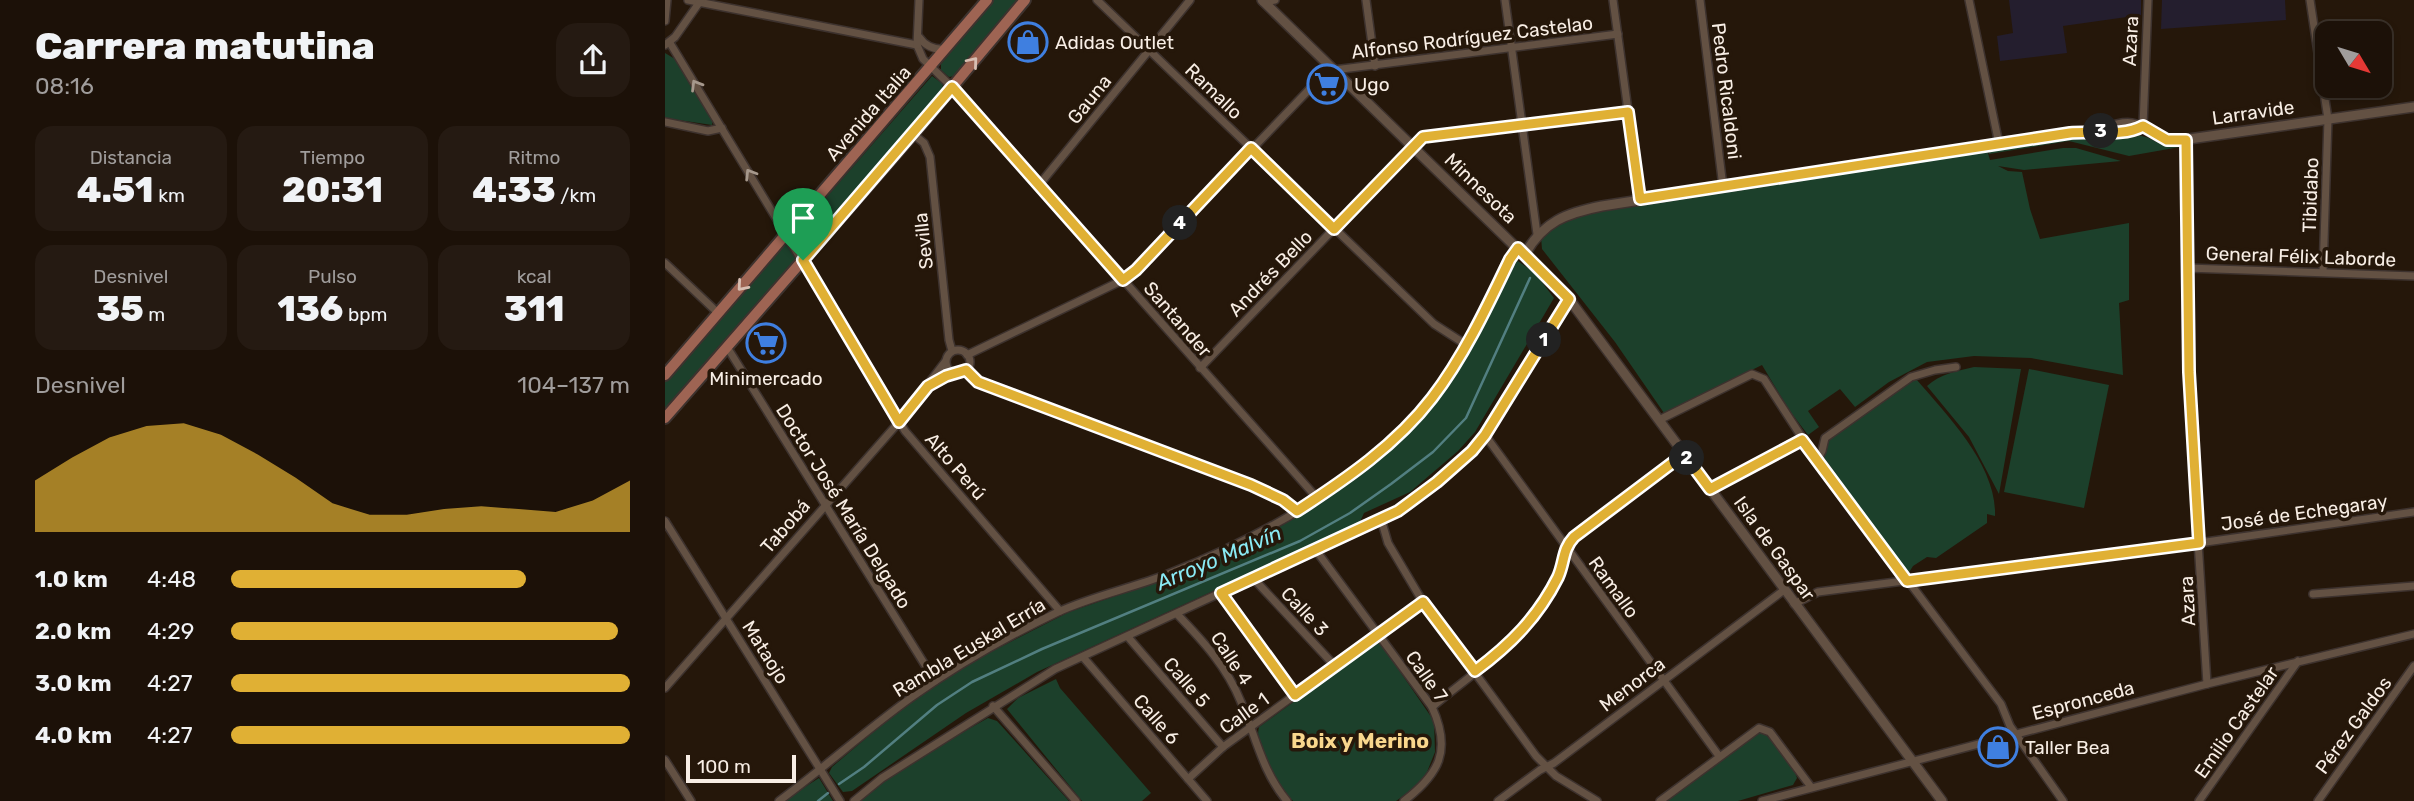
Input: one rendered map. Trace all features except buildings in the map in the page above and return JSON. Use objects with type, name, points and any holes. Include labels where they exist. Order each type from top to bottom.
[{"type":"main road","name":"Avenida Italia","points":[[665,375],[987,0]]},
{"type":"main road","points":[[665,418],[913,134],[1025,0]]},
{"type":"street","points":[[665,21],[667,0]]},
{"type":"street","points":[[688,0],[918,41],[934,48],[947,49]]},
{"type":"street","points":[[918,41],[919,0]]},
{"type":"street","name":"Ramallo","points":[[1097,0],[1442,331],[1465,344]]},
{"type":"street","name":"Gauna","points":[[1039,185],[1190,0]]},
{"type":"street","points":[[1262,1],[1275,0]]},
{"type":"street","points":[[1366,0],[1375,66]]},
{"type":"street","points":[[1505,0],[1537,234]]},
{"type":"street","points":[[1613,0],[1640,199]]},
{"type":"street","name":"Pedro Ricaldoni","points":[[1700,0],[1723,187]]},
{"type":"street","points":[[1969,0],[1999,144]]},
{"type":"street","name":"Azara","points":[[2143,126],[2148,0]]},
{"type":"street","name":"Tibidabo","points":[[2310,0],[2328,119],[2323,272]]},
{"type":"street","points":[[667,44],[701,1]]},
{"type":"street","name":"Minnesota","points":[[1262,1],[1521,251]]},
{"type":"street","name":"Alfonso Rodríguez Castelao","points":[[1123,280],[1136,270],[1324,74],[1334,70],[1618,34]]},
{"type":"street","name":"Santander","points":[[918,41],[923,59],[952,87],[1317,498]]},
{"type":"street","name":"Alto Perú","points":[[667,44],[722,128],[899,422],[1060,611]]},
{"type":"street","name":"Larravide","points":[[1521,251],[1553,222],[1579,212],[1640,199],[2070,133],[2103,131],[2127,124],[2143,126],[2167,140],[2186,140],[2414,107]]},
{"type":"street","name":"Andrés Bello","points":[[1201,368],[1421,138],[1628,112]]},
{"type":"street","points":[[665,122],[708,131],[722,128]]},
{"type":"street","name":"Sevilla","points":[[913,134],[924,143],[930,157],[952,351]]},
{"type":"street","name":"Azara","points":[[2186,140],[2189,398],[2207,684]]},
{"type":"street","name":"Isla de Gaspar","points":[[1521,251],[1569,299],[1942,801]]},
{"type":"street","name":"Rambla Euskal Erría","points":[[779,801],[874,725],[935,681],[1060,611],[1167,574],[1251,538],[1352,474],[1413,420],[1446,379],[1510,259],[1521,251]]},
{"type":"street","points":[[665,263],[718,313]]},
{"type":"street","name":"General Félix Laborde","points":[[2187,268],[2414,276]]},
{"type":"street","points":[[967,355],[1123,280]]},
{"type":"street","points":[[854,801],[882,778],[1055,669],[1315,550],[1413,501],[1472,451],[1485,435],[1569,299]]},
{"type":"street","name":"Doctor José María Delgado","points":[[727,347],[935,681]]},
{"type":"street","points":[[952,351],[959,350],[967,355],[969,365],[966,370],[978,382],[1251,485],[1283,500],[1297,511]]},
{"type":"street","name":"Tabobá","points":[[665,688],[899,422],[952,351]]},
{"type":"street","points":[[945,362],[948,370],[955,374]]},
{"type":"street","points":[[1817,461],[1825,438],[1903,382],[1922,373],[1956,367]]},
{"type":"street","name":"Tabobá","points":[[928,386],[946,376],[966,370]]},
{"type":"street","points":[[1659,420],[1752,374],[1764,379],[1817,461],[2001,704],[2010,726],[2063,801]]},
{"type":"street","name":"Ramallo","points":[[1485,435],[1719,756]]},
{"type":"street","points":[[1710,489],[1802,440]]},
{"type":"street","points":[[1432,707],[1515,639],[1539,610],[1562,568],[1565,547],[1574,537],[1684,454]]},
{"type":"street","name":"José de Echegaray","points":[[2199,543],[2414,512]]},
{"type":"street","points":[[1381,519],[1388,543],[1423,602],[1536,756],[1564,781],[1597,801]]},
{"type":"street","name":"Mataojo","points":[[665,521],[840,801]]},
{"type":"street","points":[[1794,604],[1818,592],[2199,543]]},
{"type":"street","name":"Calle 7","points":[[1315,550],[1432,707],[1441,739],[1440,755],[1435,769],[1409,799]]},
{"type":"street","name":"Calle 3","points":[[1253,578],[1335,666]]},
{"type":"street","points":[[2313,594],[2414,586]]},
{"type":"street","name":"Menorca","points":[[1498,801],[1784,590]]},
{"type":"street","points":[[1221,593],[1295,695]]},
{"type":"street","name":"Calle 1","points":[[1188,779],[1223,747],[1423,602]]},
{"type":"street","name":"Calle 4","points":[[1177,614],[1221,663],[1238,695],[1262,762],[1287,801]]},
{"type":"street","name":"Espronceda","points":[[1762,801],[1788,798],[1811,788],[1912,761],[2207,684],[2414,634]]},
{"type":"street","name":"Calle 5","points":[[1128,637],[1223,747]]},
{"type":"street","name":"Calle 6","points":[[1083,657],[1207,801]]},
{"type":"street","name":"Emilio Castelar","points":[[2199,801],[2298,661]]},
{"type":"street","name":"Pérez Galdos","points":[[2318,801],[2414,666]]},
{"type":"street","points":[[993,706],[1076,801]]},
{"type":"street","points":[[1660,801],[1761,728],[1770,732],[1811,788]]},
{"type":"street","points":[[665,760],[691,801]]},
{"type":"shaded area","points":[[2009,0],[2141,0],[2141,15],[2063,26],[2067,53],[2000,61],[1997,36],[2013,33]]},
{"type":"shaded area","points":[[2162,0],[2285,0],[2286,20],[2161,29]]},
{"type":"green space","points":[[993,0],[1018,0],[955,76],[949,77],[941,70],[941,64]]},
{"type":"green space","points":[[665,53],[675,59],[713,120],[712,125],[665,118]]},
{"type":"green space","points":[[932,76],[943,84],[942,91],[806,248],[801,249],[795,233]]},
{"type":"green space","points":[[2135,134],[2180,147],[2129,156],[2069,141],[1989,154],[1988,150],[2067,138]]},
{"type":"green space","points":[[2076,148],[2121,161],[2024,170],[1998,166],[2008,171],[2022,172],[2040,239],[2129,223],[2129,300],[2119,303],[2123,375],[2031,358],[1974,356],[1927,362],[1889,382],[1855,407],[1840,389],[1808,411],[1819,427],[1808,435],[1789,410],[1762,365],[1664,413],[1615,342],[1542,249],[1541,237],[1558,225],[1576,217],[1606,210],[1987,150],[1990,160]]},
{"type":"green space","points":[[787,244],[796,257],[795,261],[665,410],[665,380]]},
{"type":"green space","points":[[1515,259],[1535,273],[1554,298],[1475,432],[1458,451],[1410,492],[1364,513],[1359,524],[1037,672],[966,713],[852,791],[843,792],[829,773],[832,767],[925,692],[981,657],[1069,612],[1156,582],[1256,539],[1345,484],[1415,424],[1440,394]]},
{"type":"green space","points":[[1974,367],[2021,369],[1999,494],[1969,437],[1927,386],[1943,376]]},
{"type":"green space","points":[[2029,369],[2109,385],[2084,508],[2004,492]]},
{"type":"green space","points":[[1916,379],[1956,425],[1979,460],[1988,479],[1995,516],[1987,514],[1987,523],[1936,558],[1927,557],[1913,566],[1908,574],[1823,456],[1829,439]]},
{"type":"green space","points":[[1377,643],[1381,644],[1434,721],[1435,752],[1427,772],[1418,785],[1396,801],[1293,801],[1281,786],[1264,755],[1258,735],[1259,727]]},
{"type":"green space","points":[[1056,679],[1060,688],[1151,793],[1142,801],[1082,801],[1007,709],[1018,698]]},
{"type":"green space","points":[[988,718],[997,721],[1069,801],[859,801],[908,763]]},
{"type":"green space","points":[[1760,732],[1777,745],[1787,759],[1797,778],[1793,785],[1738,801],[1664,801],[1755,733]]},
{"type":"green space","points":[[819,778],[833,801],[783,801]]},
{"type":"waterway","name":"Arroyo Malvín","points":[[839,784],[864,767],[937,705],[972,682],[1042,649],[1300,541],[1350,513],[1391,484],[1433,452],[1466,418],[1530,278]]},
{"type":"waterway","name":"Arroyo Malvín","points":[[818,801],[828,793]]},
{"type":"place","name":"Adidas Outlet","points":[[1028,42]]},
{"type":"place","name":"Ugo","points":[[1327,84]]},
{"type":"place","name":"Minimercado","points":[[766,343]]},
{"type":"place","name":"Taller Bea","points":[[1998,747]]},
{"type":"district","name":"Boix y Merino","points":[[1360,741]]},
{"type":"route","points":[[952,87],[1123,280],[1136,270],[1251,148],[1334,229],[1418,140],[1432,135],[1628,112],[1640,199],[2070,133],[2134,131],[2143,126],[2167,140],[2186,140],[2189,398],[2199,543],[1907,581],[1802,440],[1710,489],[1684,454],[1574,537],[1565,547],[1558,577],[1527,626],[1475,671],[1423,602],[1295,695],[1221,593],[1398,511],[1472,451],[1485,435],[1569,299],[1518,248],[1446,379],[1421,412],[1352,474],[1297,511],[1283,500],[1251,485],[978,382],[966,370],[936,380],[928,386],[899,422],[803,260],[952,87]]}]
